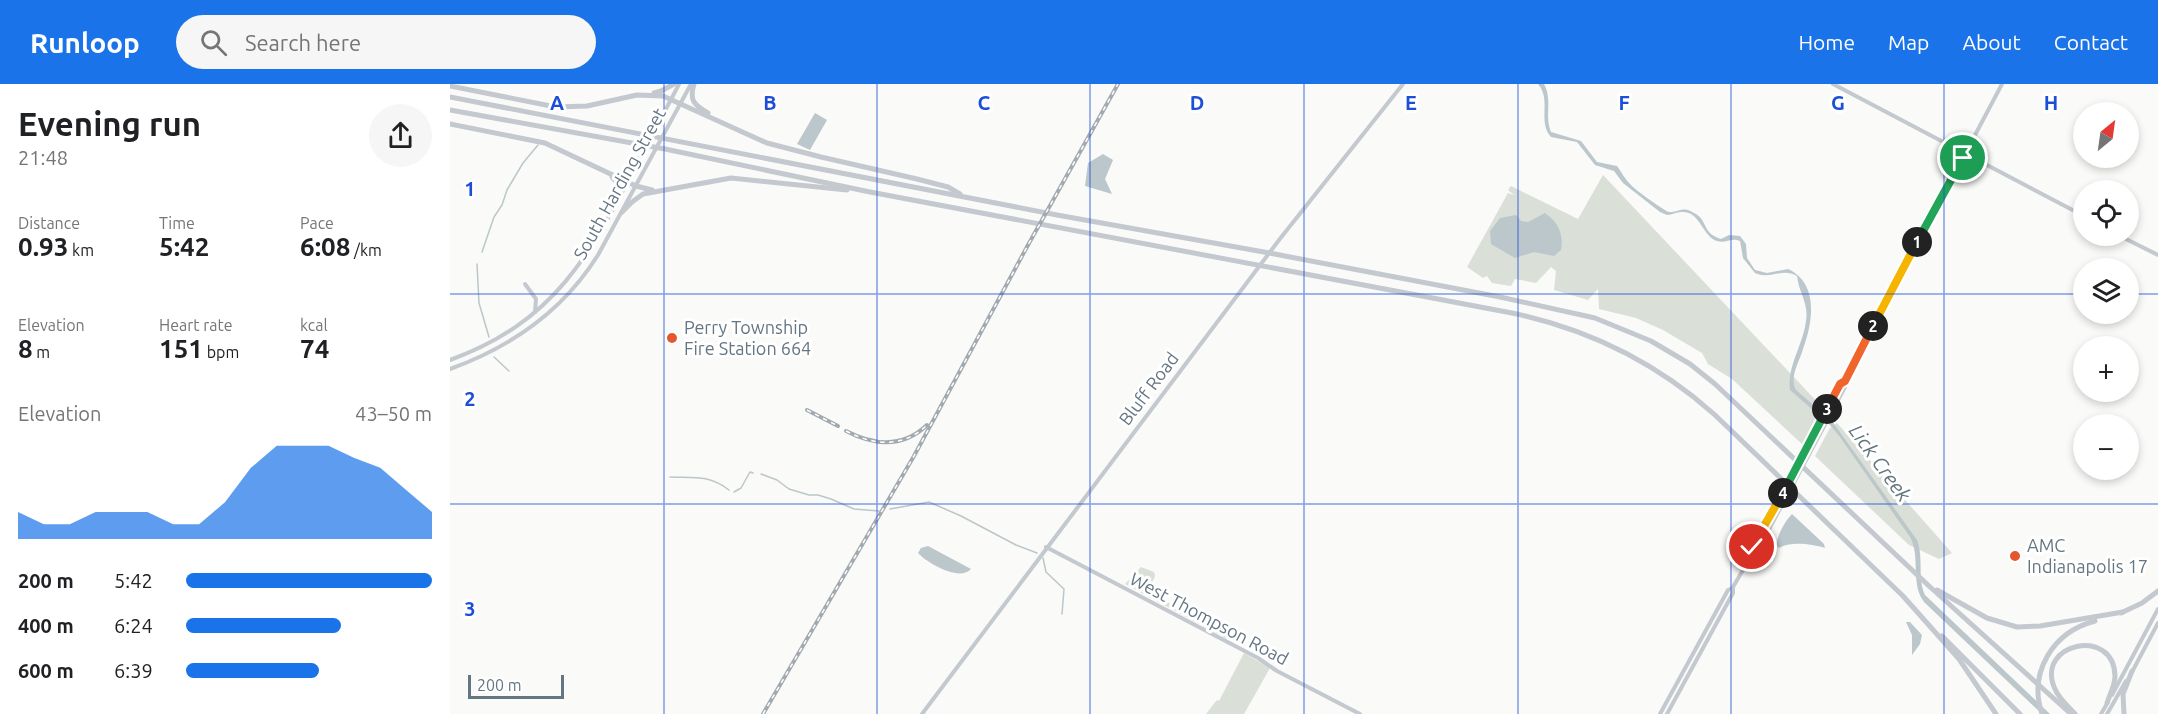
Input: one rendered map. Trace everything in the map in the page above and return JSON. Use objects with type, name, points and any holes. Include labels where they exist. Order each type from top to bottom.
[{"type":"highway","points":[[450,86],[555,107],[587,106],[661,92],[674,84]]},
{"type":"highway","points":[[692,84],[691,96],[694,104],[730,126]]},
{"type":"highway","points":[[645,94],[671,99],[747,135],[785,149],[948,187],[964,196]]},
{"type":"highway","points":[[450,96],[1036,211],[1281,255],[1563,310],[1595,318],[1630,331],[1690,364],[1724,392],[1929,586],[2068,712]]},
{"type":"highway","points":[[450,110],[640,145],[870,192],[1272,266],[1527,316],[1565,327],[1646,363],[1689,393],[1715,415],[2020,714]]},
{"type":"highway","points":[[450,124],[545,142],[636,186],[660,191]]},
{"type":"highway","points":[[609,174],[620,186],[618,200]]},
{"type":"highway","points":[[622,212],[638,197],[649,192],[738,178],[870,192]]},
{"type":"highway","points":[[1929,586],[1958,600],[1982,616],[2017,627],[2040,626],[2123,612]]},
{"type":"highway","points":[[2042,714],[2038,693],[2041,670],[2052,648],[2068,633],[2084,624],[2123,612],[2142,603],[2158,591]]},
{"type":"highway","points":[[1913,608],[1959,659],[1996,714]]},
{"type":"highway","points":[[2075,714],[2056,691],[2052,676],[2058,658],[2072,647],[2092,646],[2105,653],[2110,660],[2115,675],[2107,702]]},
{"type":"highway","points":[[2124,714],[2123,694],[2132,671]]},
{"type":"main road","name":"South Harding Street","points":[[450,360],[497,339],[535,312],[551,298],[580,264],[618,200],[679,84]]},
{"type":"main road","name":"South Harding Street","points":[[450,369],[481,357],[521,335],[560,303],[591,267],[692,84]]},
{"type":"main road","name":"Bluff Road","points":[[922,714],[1279,240],[1403,84]]},
{"type":"main road","points":[[1833,84],[2073,210]]},
{"type":"main road","points":[[1660,714],[1728,590],[1733,587],[1753,553],[1758,550],[1823,431],[1845,387],[1845,381],[2002,84]]},
{"type":"main road","points":[[2139,246],[2158,255]]},
{"type":"main road","points":[[525,284],[536,299],[535,312]]},
{"type":"main road","points":[[1753,553],[1752,547],[1840,384],[1845,381]]},
{"type":"main road","name":"West Thompson Road","points":[[1046,547],[1360,714]]},
{"type":"main road","points":[[1667,714],[1733,593],[1733,587]]},
{"type":"main road","points":[[2101,714],[2158,609]]},
{"type":"main road","points":[[2107,714],[2158,623]]},
{"type":"shaded area","name":"Lick Creek","points":[[1538,84],[1544,84],[1547,90],[1548,120],[1551,132],[1581,141],[1597,162],[1617,166],[1633,187],[1667,211],[1684,209],[1691,211],[1701,218],[1710,233],[1721,239],[1729,235],[1740,236],[1746,244],[1747,258],[1755,270],[1767,273],[1788,269],[1798,275],[1809,293],[1811,316],[1794,375],[1796,390],[1832,421],[1917,540],[1921,582],[1925,595],[2050,714],[2042,714],[1924,602],[1917,587],[1915,553],[1910,537],[1840,437],[1830,425],[1790,390],[1791,372],[1807,315],[1797,276],[1787,273],[1761,275],[1755,273],[1743,258],[1740,241],[1717,241],[1708,234],[1693,215],[1687,212],[1667,215],[1660,212],[1623,183],[1614,171],[1595,165],[1577,142],[1551,137],[1545,124],[1544,97]]},
{"type":"shaded area","points":[[815,113],[827,120],[810,150],[797,144]]},
{"type":"shaded area","points":[[1103,154],[1113,160],[1105,179],[1112,194],[1085,186],[1088,163]]},
{"type":"shaded area","points":[[1603,175],[1823,408],[1803,445],[1732,379],[1708,364],[1702,353],[1663,330],[1636,318],[1599,309],[1598,289],[1588,300],[1554,290],[1556,271],[1551,267],[1536,283],[1515,279],[1511,286],[1492,283],[1487,276],[1483,278],[1467,267],[1508,193],[1514,195],[1508,190],[1511,186],[1578,219]]},
{"type":"shaded area","points":[[1545,213],[1557,224],[1561,234],[1561,250],[1554,256],[1534,252],[1515,258],[1491,244],[1490,231],[1500,218],[1516,215],[1521,221],[1528,222]]},
{"type":"shaded area","points":[[1837,423],[1952,553],[1939,559],[1909,545],[1815,456],[1830,428]]},
{"type":"shaded area","points":[[1792,514],[1824,544],[1825,548],[1801,544],[1789,544],[1779,548],[1777,546],[1782,529]]},
{"type":"shaded area","points":[[928,546],[971,569],[959,573],[936,566],[918,553],[921,548]]},
{"type":"shaded area","points":[[1141,567],[1154,572],[1155,576],[1148,592],[1229,635],[1227,639],[1125,584]]},
{"type":"shaded area","points":[[1906,622],[1910,622],[1922,635],[1920,644],[1912,655],[1912,635]]},
{"type":"shaded area","points":[[1244,653],[1270,668],[1244,714],[1206,714],[1217,700],[1219,701]]},
{"type":"waterway","points":[[482,252],[494,217],[502,205],[507,190],[523,163],[538,145]]},
{"type":"waterway","points":[[477,264],[479,303],[489,337]]},
{"type":"waterway","points":[[494,357],[509,371]]},
{"type":"waterway","points":[[734,492],[741,488],[750,472],[753,473]]},
{"type":"waterway","points":[[761,474],[777,480],[789,489],[809,495],[818,495],[854,509],[879,511]]},
{"type":"waterway","points":[[670,477],[707,479],[729,490]]},
{"type":"waterway","points":[[890,509],[929,502],[1037,553]]},
{"type":"waterway","points":[[1043,558],[1046,572],[1064,589],[1062,614]]},
{"type":"railway","points":[[763,714],[914,456],[1118,84]]},
{"type":"railway","points":[[807,410],[838,426]]},
{"type":"railway","points":[[846,431],[868,440],[888,442],[908,438],[927,425]]},
{"type":"place","name":"Perry Township Fire Station 664","points":[[672,338]]},
{"type":"place","name":"AMC Indianapolis 17","points":[[2015,556]]},
{"type":"route","points":[[1752,547],[1840,384],[1845,381],[1963,158]]}]
